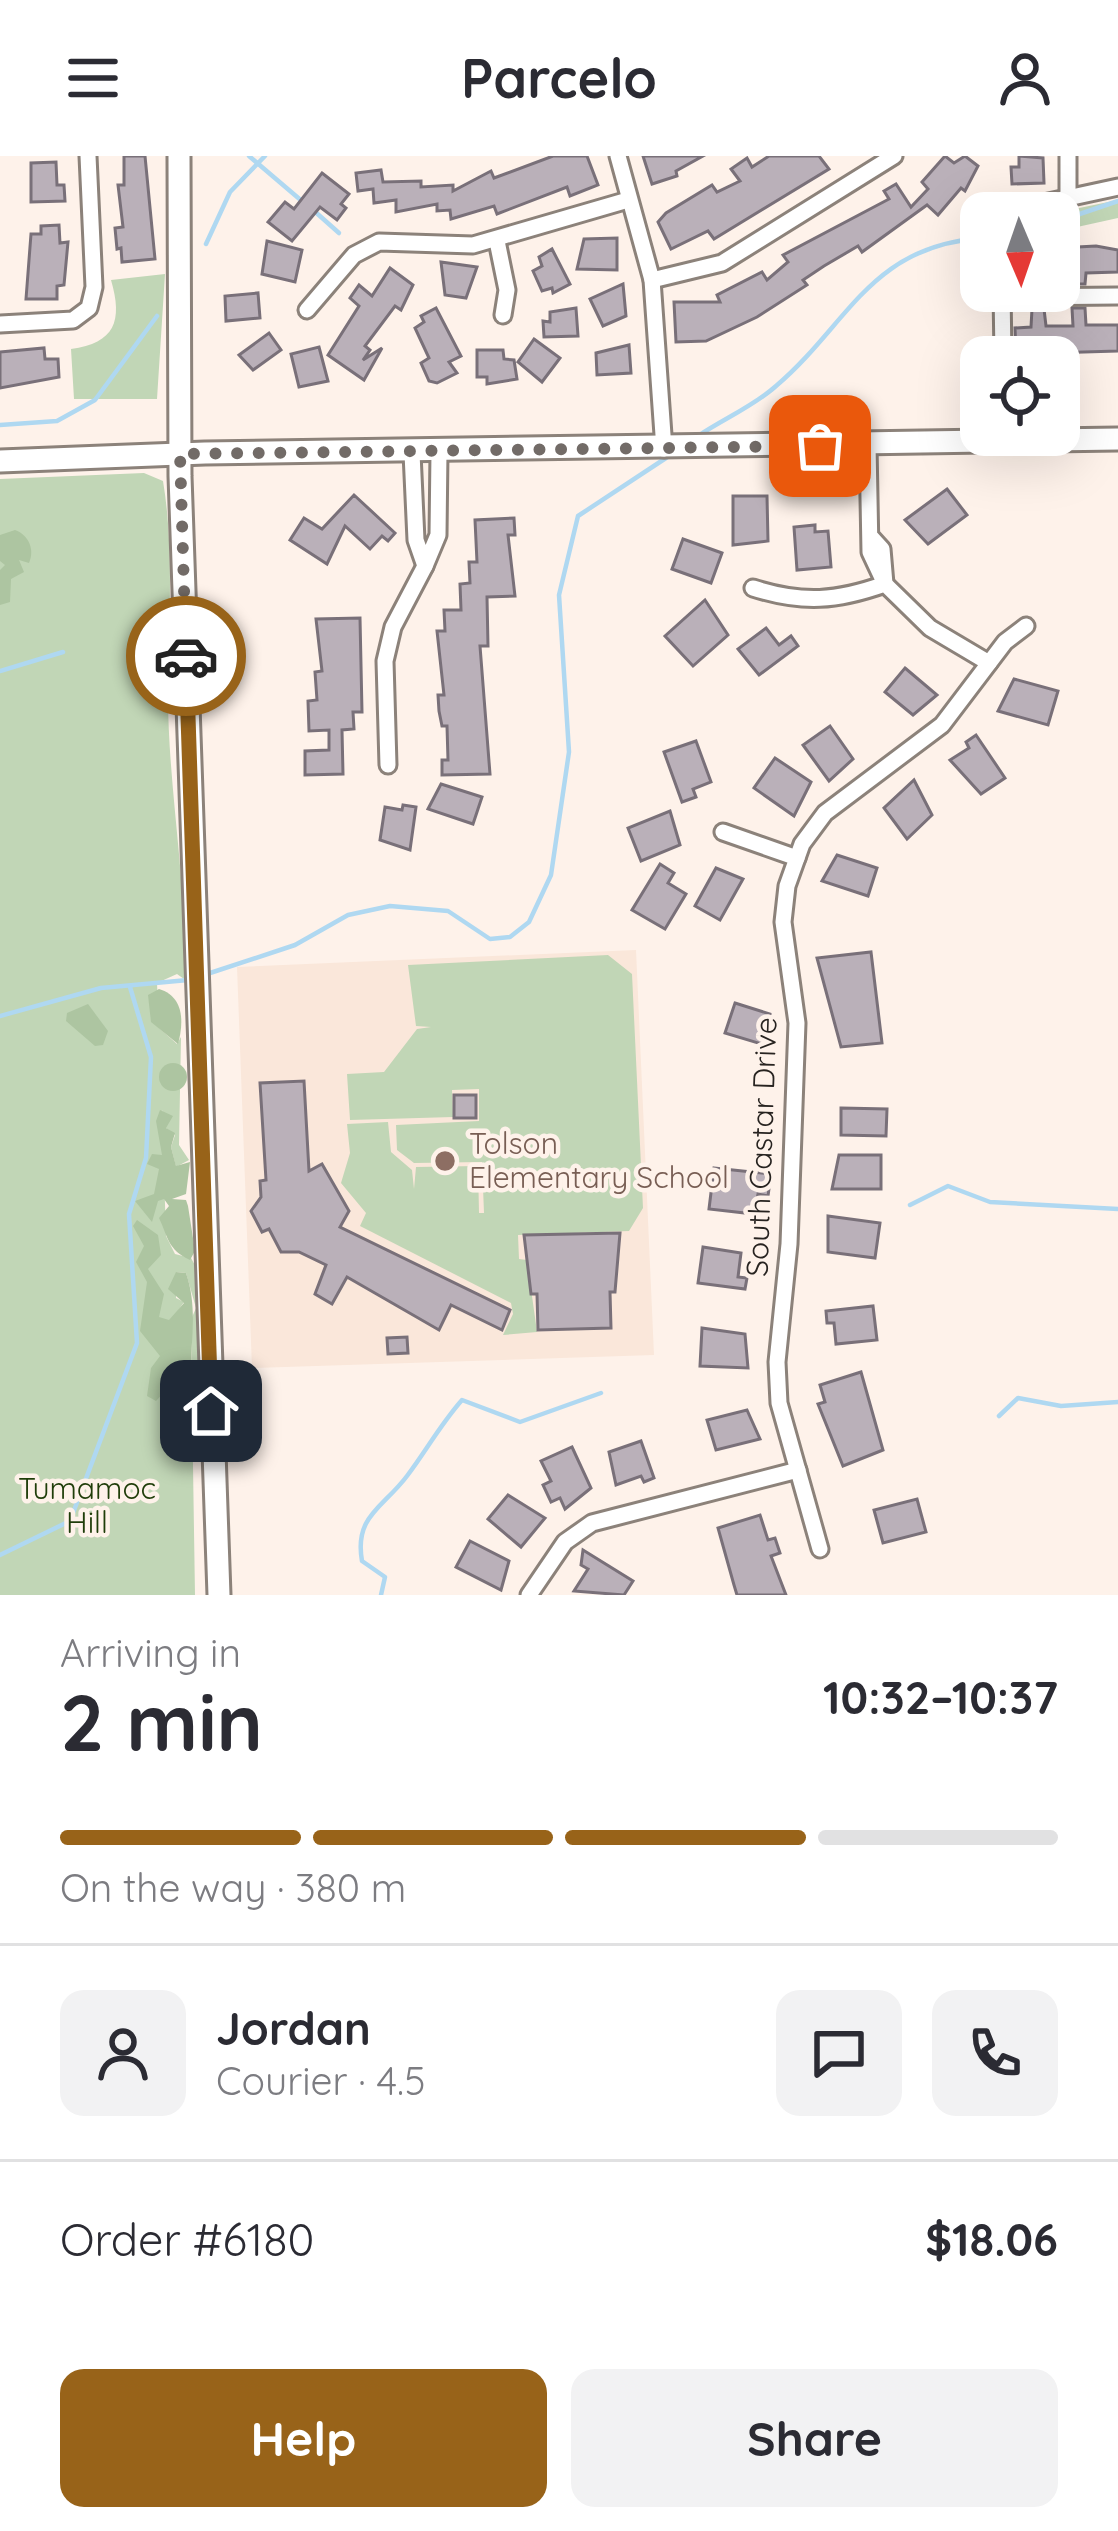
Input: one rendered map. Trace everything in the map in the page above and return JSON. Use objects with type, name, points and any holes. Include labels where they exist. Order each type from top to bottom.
[{"type":"main road","points":[[179,156],[180,454],[219,1595]]},
{"type":"main road","points":[[1080,439],[1118,439]]},
{"type":"main road","points":[[0,461],[960,442]]},
{"type":"street","points":[[0,324],[65,322],[85,314],[94,287],[88,156]]},
{"type":"street","points":[[618,156],[652,280],[664,449]]},
{"type":"street","points":[[652,280],[722,263],[894,156]]},
{"type":"street","points":[[1068,156],[1069,192]]},
{"type":"street","points":[[1080,194],[1118,187]]},
{"type":"street","points":[[307,310],[354,255],[379,242],[452,247],[497,241],[628,200]]},
{"type":"street","points":[[497,241],[506,290],[503,315]]},
{"type":"street","points":[[1080,295],[1118,296]]},
{"type":"street","points":[[868,445],[870,552],[885,584],[930,628],[989,663]]},
{"type":"street","points":[[388,765],[385,661],[394,627],[438,535],[439,452]]},
{"type":"street","points":[[412,453],[415,515],[425,566]]},
{"type":"street","points":[[415,515],[439,514]]},
{"type":"street","points":[[753,588],[810,602],[839,600],[885,584]]},
{"type":"street","name":"South Castar Drive","points":[[820,1549],[779,1403],[777,1363],[789,1244],[797,1023],[783,922],[797,858],[825,813],[942,725],[989,663],[1026,626]]},
{"type":"street","points":[[723,832],[797,858]]},
{"type":"street","points":[[529,1595],[565,1542],[592,1523],[798,1470]]},
{"type":"shaded area","name":"Tolson Elementary School","points":[[636,950],[654,1355],[252,1368],[237,967]]},
{"type":"green space","points":[[1118,200],[1118,218],[1080,226],[1080,208]]},
{"type":"green space","points":[[165,274],[157,399],[74,399],[71,349],[98,341],[112,328],[116,307],[111,280]]},
{"type":"green space","name":"Tumamoc Hill","points":[[144,473],[163,481],[169,531],[168,718],[185,946],[184,979],[177,974],[157,983],[159,1028],[177,1044],[181,1037],[179,1145],[189,1160],[176,1167],[171,1147],[175,1135],[166,1128],[162,1110],[166,1236],[175,1254],[191,1258],[197,1269],[200,1377],[196,1375],[190,1389],[192,1338],[187,1329],[196,1308],[186,1273],[176,1272],[176,1298],[184,1302],[173,1318],[170,1393],[177,1401],[192,1401],[195,1595],[0,1595],[0,479]]},
{"type":"green space","points":[[15,530],[27,539],[31,558],[29,563],[19,560],[24,572],[11,579],[10,602],[0,605],[0,570],[5,565],[0,561],[0,535]]},
{"type":"green space","points":[[608,955],[632,974],[643,1208],[629,1231],[518,1235],[519,1259],[527,1260],[537,1332],[503,1335],[513,1314],[511,1303],[360,1226],[366,1213],[341,1183],[350,1153],[347,1124],[388,1122],[391,1152],[412,1170],[414,1189],[416,1167],[478,1166],[479,1213],[484,1213],[482,1162],[414,1163],[397,1150],[396,1125],[479,1121],[479,1089],[452,1090],[453,1117],[350,1120],[347,1074],[384,1072],[417,1029],[431,1027],[416,1026],[408,965]]},
{"type":"green space","points":[[159,989],[178,1005],[178,1044],[151,1022],[148,995]]},
{"type":"green space","points":[[88,1004],[108,1031],[103,1045],[95,1046],[66,1021],[67,1013]]},
{"type":"green space","points":[[173,1063],[183,1067],[187,1077],[183,1087],[173,1091],[163,1087],[159,1077],[163,1067]]},
{"type":"green space","points":[[160,1110],[173,1116],[166,1128],[175,1133],[171,1147],[176,1166],[190,1162],[186,1194],[172,1199],[186,1200],[188,1206],[195,1251],[190,1260],[167,1237],[159,1218],[169,1206],[164,1199],[158,1201],[152,1222],[135,1201],[154,1194],[159,1169],[147,1164],[152,1154],[162,1155],[156,1121]]},
{"type":"green space","points":[[137,1220],[158,1235],[161,1255],[148,1269],[164,1294],[159,1317],[169,1320],[184,1303],[168,1289],[176,1272],[186,1273],[193,1321],[192,1401],[185,1403],[166,1390],[156,1401],[147,1396],[151,1368],[160,1356],[140,1331],[147,1282],[136,1262],[144,1246],[133,1226]]},
{"type":"building","points":[[124,156],[145,156],[155,259],[122,262],[121,248],[117,249],[115,228],[123,227],[118,185],[124,185]]},
{"type":"building","points":[[553,156],[587,156],[598,185],[570,196],[567,187],[497,214],[494,206],[451,219],[450,210],[437,211],[437,204],[396,212],[396,200],[374,203],[373,189],[358,191],[356,173],[381,170],[383,182],[453,185],[453,191],[491,171],[494,178]]},
{"type":"building","points":[[643,156],[703,156],[676,171],[677,176],[652,184]]},
{"type":"building","points":[[769,156],[819,156],[829,169],[714,239],[708,231],[671,249],[658,222],[666,213],[712,185],[717,192],[740,181],[731,169],[747,158],[752,167]]},
{"type":"building","points":[[945,156],[954,163],[965,156],[978,166],[965,191],[961,188],[938,215],[927,205],[862,252],[858,246],[824,266],[803,280],[807,285],[757,317],[706,341],[676,342],[674,302],[720,302],[717,295],[762,272],[767,280],[788,262],[783,255],[889,199],[884,191],[896,184],[911,207],[928,189],[922,182]]},
{"type":"building","points":[[1019,156],[1043,158],[1044,183],[1012,184],[1011,167],[1019,167]]},
{"type":"building","points":[[56,162],[57,185],[64,185],[65,201],[31,202],[31,163]]},
{"type":"building","points":[[322,173],[349,194],[341,204],[346,208],[337,220],[320,207],[292,241],[268,222],[285,202],[294,209]]},
{"type":"building","points":[[59,225],[60,243],[68,242],[64,285],[57,286],[57,299],[26,299],[31,234],[41,234],[41,226]]},
{"type":"building","points":[[617,238],[617,270],[577,269],[584,239]]},
{"type":"building","points":[[267,241],[302,250],[295,282],[262,274]]},
{"type":"building","points":[[1080,247],[1118,250],[1118,272],[1086,273],[1085,284],[1080,284]]},
{"type":"building","points":[[552,249],[570,284],[553,293],[552,288],[542,291],[533,271],[542,266],[539,257]]},
{"type":"building","points":[[441,262],[477,267],[466,298],[445,295]]},
{"type":"building","points":[[390,268],[413,285],[401,310],[395,306],[365,346],[370,350],[363,360],[382,348],[364,380],[328,355],[359,306],[350,298],[359,285],[372,296]]},
{"type":"building","points":[[623,284],[626,316],[603,326],[590,299]]},
{"type":"building","points":[[258,293],[260,318],[226,321],[225,296]]},
{"type":"building","points":[[436,308],[461,356],[449,362],[457,373],[437,383],[429,381],[421,363],[429,358],[415,328],[424,322],[421,316]]},
{"type":"building","points":[[576,308],[578,336],[544,337],[543,321],[550,322],[550,312]]},
{"type":"building","points":[[1080,308],[1085,308],[1086,325],[1118,325],[1118,351],[1080,352],[1080,336],[1015,336],[1015,328],[1031,327],[1032,312],[1044,312],[1046,326],[1073,326],[1072,312]]},
{"type":"building","points":[[269,333],[281,350],[253,370],[239,355]]},
{"type":"building","points":[[534,339],[560,358],[542,382],[518,362]]},
{"type":"building","points":[[629,345],[631,373],[597,375],[596,353]]},
{"type":"building","points":[[319,347],[328,381],[299,387],[291,354]]},
{"type":"building","points":[[44,348],[45,359],[58,359],[59,377],[0,388],[0,352]]},
{"type":"building","points":[[477,350],[503,350],[504,359],[514,360],[517,379],[487,384],[487,377],[477,377]]},
{"type":"building","points":[[947,489],[967,515],[928,544],[905,520]]},
{"type":"building","points":[[354,495],[395,533],[388,541],[382,536],[370,549],[345,526],[327,564],[290,540],[304,518],[322,529]]},
{"type":"building","points":[[733,496],[767,496],[768,541],[733,545]]},
{"type":"building","points":[[514,518],[515,535],[508,535],[515,596],[487,597],[488,646],[480,646],[490,774],[442,775],[442,760],[448,760],[447,726],[442,726],[439,711],[438,695],[444,695],[437,631],[445,631],[444,610],[461,610],[460,584],[470,583],[469,562],[477,562],[475,520]]},
{"type":"building","points":[[815,525],[815,532],[828,531],[831,567],[797,570],[794,527]]},
{"type":"building","points":[[683,539],[722,553],[711,583],[672,569]]},
{"type":"building","points":[[705,600],[728,635],[693,666],[665,636]]},
{"type":"building","points":[[360,618],[362,712],[353,712],[354,729],[342,730],[343,774],[305,775],[305,751],[329,750],[329,730],[309,731],[308,701],[317,700],[315,672],[322,671],[316,619]]},
{"type":"building","points":[[766,628],[779,645],[791,636],[798,646],[759,675],[738,649]]},
{"type":"building","points":[[905,668],[937,695],[913,715],[885,692]]},
{"type":"building","points":[[1014,679],[1058,691],[1048,725],[998,711]]},
{"type":"building","points":[[830,726],[853,759],[829,781],[803,745]]},
{"type":"building","points":[[976,735],[1005,778],[981,794],[950,760],[969,748],[966,742]]},
{"type":"building","points":[[696,741],[711,782],[693,789],[696,797],[682,802],[664,752]]},
{"type":"building","points":[[775,758],[811,782],[794,816],[754,788]]},
{"type":"building","points":[[914,780],[932,815],[907,839],[884,808]]},
{"type":"building","points":[[441,784],[482,797],[473,824],[428,809]]},
{"type":"building","points":[[403,805],[416,807],[410,850],[380,840],[385,807],[402,810]]},
{"type":"building","points":[[670,811],[680,845],[641,861],[628,828]]},
{"type":"building","points":[[837,855],[877,868],[868,896],[822,881]]},
{"type":"building","points":[[660,864],[674,873],[668,883],[686,894],[665,929],[632,910]]},
{"type":"building","points":[[716,868],[743,879],[720,920],[695,906]]},
{"type":"building","points":[[871,952],[882,1043],[841,1047],[817,958]]},
{"type":"building","points":[[735,1003],[770,1014],[768,1046],[725,1033]]},
{"type":"building","points":[[304,1081],[309,1171],[322,1164],[349,1211],[340,1227],[510,1310],[502,1330],[451,1305],[439,1330],[347,1277],[332,1304],[315,1294],[326,1265],[299,1252],[281,1252],[269,1229],[262,1232],[251,1211],[261,1197],[260,1181],[266,1180],[260,1083]]},
{"type":"building","points":[[454,1095],[476,1095],[476,1118],[454,1118]]},
{"type":"building","points":[[841,1108],[887,1109],[886,1136],[841,1135]]},
{"type":"building","points":[[839,1155],[881,1155],[881,1189],[832,1189]]},
{"type":"building","points":[[714,1168],[771,1174],[768,1196],[758,1194],[754,1214],[709,1209]]},
{"type":"building","points":[[828,1216],[880,1223],[875,1258],[828,1252]]},
{"type":"building","points":[[620,1233],[615,1292],[610,1292],[611,1328],[538,1330],[537,1294],[531,1294],[524,1235]]},
{"type":"building","points":[[703,1247],[741,1253],[738,1277],[747,1278],[745,1289],[698,1283]]},
{"type":"building","points":[[873,1306],[877,1340],[836,1344],[834,1323],[827,1323],[826,1311]]},
{"type":"building","points":[[702,1328],[745,1334],[748,1368],[700,1366]]},
{"type":"building","points":[[407,1337],[408,1353],[388,1354],[387,1338]]},
{"type":"building","points":[[861,1372],[883,1450],[843,1466],[818,1404],[825,1402],[820,1385]]},
{"type":"building","points":[[747,1410],[760,1439],[716,1450],[707,1420]]},
{"type":"building","points":[[641,1441],[654,1478],[644,1482],[641,1476],[616,1485],[609,1452]]},
{"type":"building","points":[[572,1447],[591,1488],[565,1509],[560,1498],[551,1502],[543,1485],[551,1481],[541,1461]]},
{"type":"building","points":[[508,1495],[545,1518],[521,1547],[488,1519]]},
{"type":"building","points":[[917,1499],[926,1532],[883,1543],[874,1510]]},
{"type":"building","points":[[760,1515],[768,1540],[775,1538],[780,1553],[771,1556],[786,1595],[737,1595],[718,1528]]},
{"type":"building","points":[[470,1541],[509,1561],[501,1590],[456,1567]]},
{"type":"building","points":[[583,1550],[633,1581],[624,1595],[574,1591],[588,1569],[581,1565]]},
{"type":"waterway","points":[[249,156],[303,202]]},
{"type":"waterway","points":[[206,244],[230,192],[265,156]]},
{"type":"waterway","points":[[1080,214],[1118,201]]},
{"type":"waterway","points":[[312,209],[339,233]]},
{"type":"waterway","points":[[698,436],[776,386],[886,272],[912,256],[960,241]]},
{"type":"waterway","points":[[0,425],[57,421],[95,400],[157,316]]},
{"type":"waterway","points":[[204,975],[295,945],[348,915],[390,906],[448,911],[490,939],[510,937],[529,922],[551,875],[569,752],[559,595],[578,516],[669,456]]},
{"type":"waterway","points":[[0,671],[63,652]]},
{"type":"waterway","points":[[0,1016],[101,988],[188,980]]},
{"type":"waterway","points":[[0,1555],[70,1521],[137,1343],[129,1214],[146,1158],[151,1057],[130,987]]},
{"type":"waterway","points":[[910,1205],[948,1186],[990,1202],[1118,1209]]},
{"type":"waterway","points":[[381,1595],[385,1577],[362,1561],[366,1523],[462,1400],[520,1422],[601,1393]]},
{"type":"waterway","points":[[999,1416],[1018,1398],[1061,1406],[1118,1402]]},
{"type":"way so far","points":[[186,656],[180,454],[820,446]]},
{"type":"place","name":"Tolson Elementary School","points":[[445,1161]]},
{"type":"route","points":[[186,656],[211,1411]]}]
